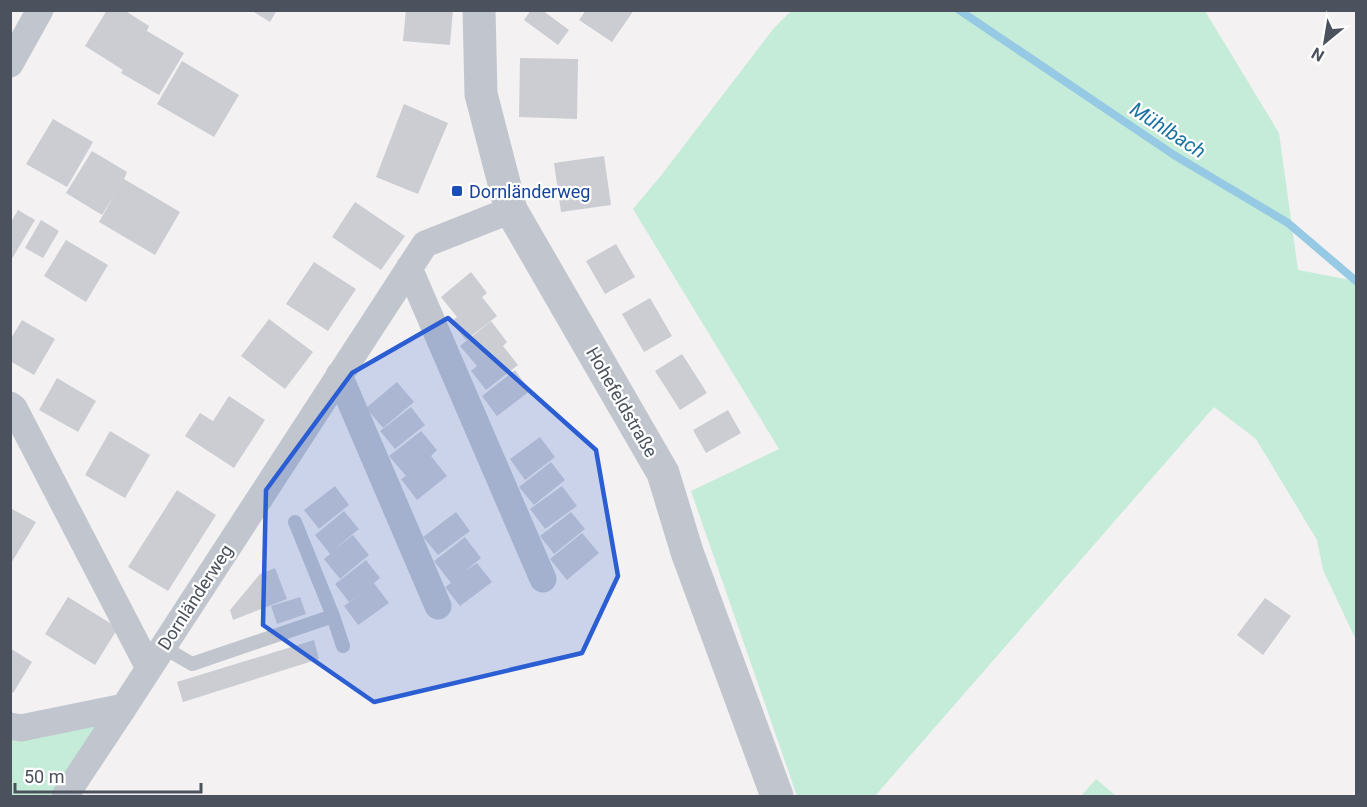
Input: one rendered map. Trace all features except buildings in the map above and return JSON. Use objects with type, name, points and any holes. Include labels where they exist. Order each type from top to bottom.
[{"type":"street","points":[[10,64],[40,10]]},
{"type":"street","name":"Hohefeldstraße","points":[[479,10],[481,94],[512,210],[663,473],[687,552],[777,796]]},
{"type":"street","name":"Dornländerweg","points":[[65,796],[424,244],[512,210]]},
{"type":"street","points":[[409,268],[543,579]]},
{"type":"street","points":[[339,375],[438,606]]},
{"type":"street","name":"Dornländerweg","points":[[10,405],[14,408],[156,658]]},
{"type":"street","points":[[10,726],[21,728],[123,707]]},
{"type":"lane","points":[[296,522],[343,646]]},
{"type":"lane","points":[[156,658],[192,664],[333,616]]},
{"type":"highlighted area","points":[[448,318],[596,450],[618,576],[582,653],[374,702],[263,625],[266,490],[352,373]]},
{"type":"green space","points":[[791,11],[1205,11],[1279,133],[1298,270],[1356,281],[1356,640],[1323,570],[1317,540],[1256,439],[1214,407],[875,796],[797,796],[691,491],[779,449],[633,209],[774,28]]},
{"type":"green space","points":[[124,707],[65,796],[11,796],[10,726]]},
{"type":"green space","points":[[1096,779],[1116,796],[1081,796]]},
{"type":"waterway","name":"Mühlbach","points":[[959,10],[1174,155],[1288,223],[1356,281]]},
{"type":"place","name":"Dornländerweg","points":[[457,191]]}]
